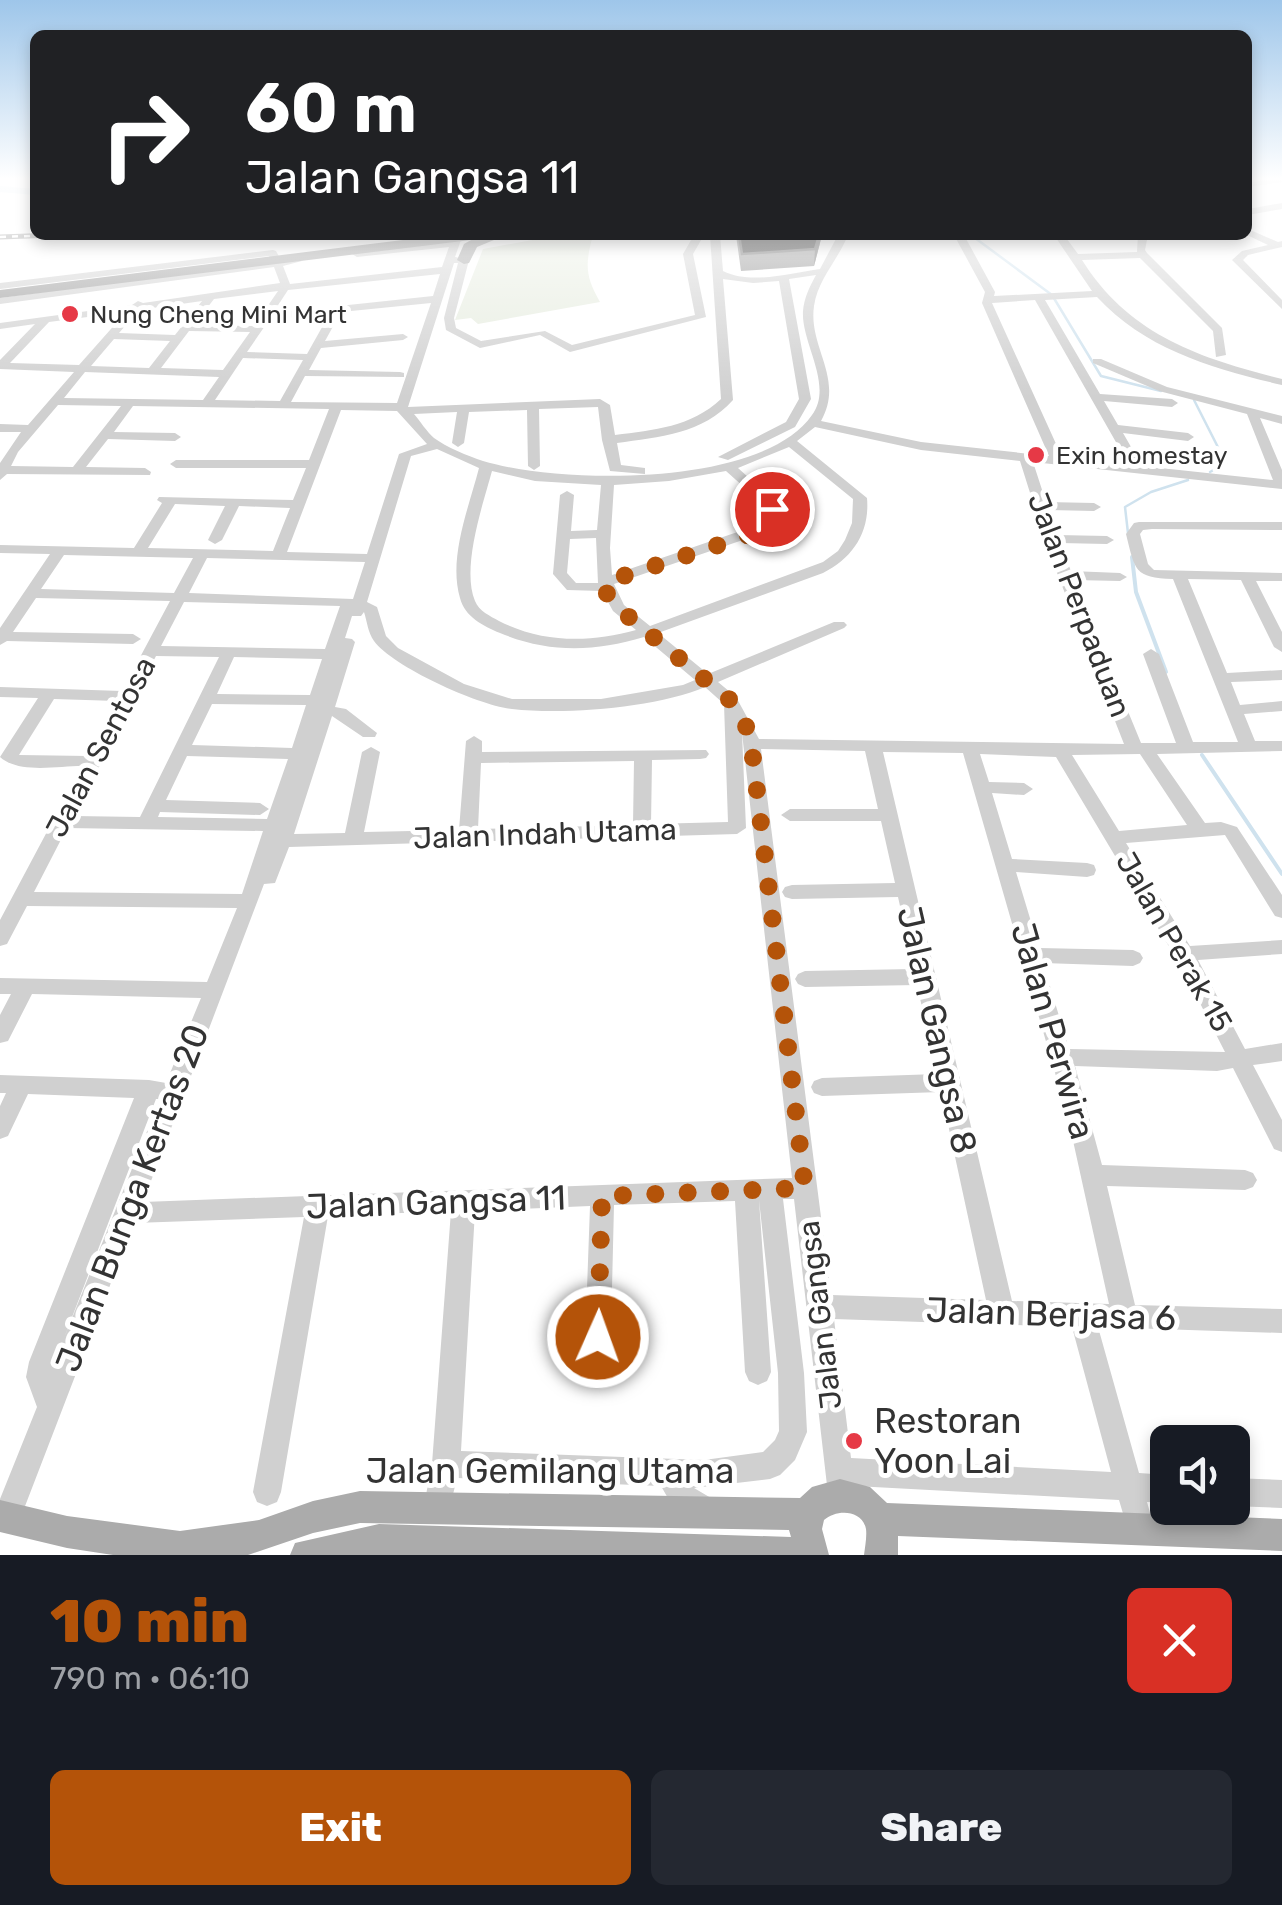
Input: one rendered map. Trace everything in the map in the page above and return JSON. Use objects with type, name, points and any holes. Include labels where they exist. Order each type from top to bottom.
[{"type":"highway","points":[[0,293],[141,276],[197,264],[341,252]]},
{"type":"highway","points":[[453,264],[464,252]]},
{"type":"main road","points":[[306,1555],[378,1541],[812,1554],[805,1527],[808,1514],[841,1482],[880,1519],[884,1544],[881,1555]]},
{"type":"main road","name":"Jalan Gemilang Utama","points":[[3,1516],[67,1532],[180,1548],[259,1536],[313,1517],[360,1507],[438,1505],[808,1514]]},
{"type":"main road","points":[[880,1519],[1282,1535]]},
{"type":"street","points":[[453,252],[451,330],[480,345],[540,334],[570,349],[701,317],[689,252]]},
{"type":"street","points":[[608,440],[680,429],[715,411],[727,400],[716,252]]},
{"type":"street","points":[[718,288],[743,280],[829,269],[835,252]]},
{"type":"street","points":[[968,252],[991,295],[988,300]]},
{"type":"street","points":[[1070,252],[1100,294],[1141,333],[1282,382]]},
{"type":"street","points":[[1141,252],[1218,330],[1220,355],[1230,366]]},
{"type":"street","points":[[1252,252],[1237,260],[1281,303]]},
{"type":"street","points":[[1073,257],[1143,255]]},
{"type":"street","points":[[145,472],[2,473],[12,450],[56,401],[76,369],[128,308],[145,294],[141,276],[275,259],[284,287],[207,403]]},
{"type":"street","points":[[0,293],[46,280],[197,264]]},
{"type":"street","points":[[0,326],[453,264]]},
{"type":"street","points":[[403,409],[435,302],[453,264]]},
{"type":"street","points":[[44,266],[46,280]]},
{"type":"street","points":[[403,409],[418,431],[436,445],[486,467],[608,483],[728,466],[790,442],[824,410],[826,395],[808,309],[825,270]]},
{"type":"street","points":[[717,272],[725,278],[743,280]]},
{"type":"street","points":[[56,401],[403,409],[600,403],[604,405],[608,440],[619,470],[713,461],[771,436],[796,420],[806,400],[783,276]]},
{"type":"street","points":[[988,300],[1100,294]]},
{"type":"street","points":[[152,372],[212,296]]},
{"type":"street","points":[[1042,296],[1137,468]]},
{"type":"street","points":[[988,300],[1058,462]]},
{"type":"street","points":[[266,318],[435,302]]},
{"type":"street","points":[[76,369],[111,336],[128,308]]},
{"type":"street","points":[[284,404],[337,312]]},
{"type":"street","points":[[3,369],[44,320]]},
{"type":"street","points":[[111,336],[258,329]]},
{"type":"street","points":[[318,345],[403,336]]},
{"type":"street","points":[[239,355],[311,357]]},
{"type":"street","points":[[1201,356],[1220,355]]},
{"type":"street","points":[[1098,361],[1152,385],[1282,420]]},
{"type":"street","points":[[3,369],[226,374]]},
{"type":"street","points":[[302,373],[400,374]]},
{"type":"street","points":[[1098,397],[1172,404]]},
{"type":"street","points":[[78,472],[130,402]]},
{"type":"street","points":[[533,405],[534,466]]},
{"type":"street","points":[[278,556],[336,406]]},
{"type":"street","points":[[458,444],[464,408]]},
{"type":"street","points":[[1252,413],[1282,485]]},
{"type":"street","points":[[814,423],[921,446],[1282,485]]},
{"type":"street","points":[[0,428],[31,429]]},
{"type":"street","points":[[1117,428],[1188,436]]},
{"type":"street","points":[[105,434],[175,436]]},
{"type":"street","points":[[486,467],[464,584],[472,609],[512,635],[540,643],[580,645],[649,633],[828,564],[845,552],[862,516],[860,498],[790,442]]},
{"type":"street","points":[[367,558],[405,454],[436,445]]},
{"type":"street","points":[[278,833],[354,603],[398,450]]},
{"type":"street","name":"Jalan Perpaduan","points":[[1026,459],[1065,575],[1140,750],[1200,830]]},
{"type":"street","points":[[176,464],[314,464]]},
{"type":"street","points":[[568,495],[560,574],[564,582],[580,588],[606,584],[761,529],[772,509],[770,502],[728,466]]},
{"type":"street","points":[[606,584],[608,483]]},
{"type":"street","points":[[138,553],[167,500],[298,504]]},
{"type":"street","points":[[216,540],[234,502]]},
{"type":"street","points":[[1040,506],[1094,507]]},
{"type":"street","points":[[1282,526],[1139,526],[1133,534],[1146,571],[1180,577],[1282,577]]},
{"type":"street","points":[[564,535],[605,534]]},
{"type":"street","points":[[1052,539],[1106,540]]},
{"type":"street","points":[[0,549],[367,558]]},
{"type":"street","points":[[4,630],[59,551]]},
{"type":"street","name":"Jalan Sentosa","points":[[0,938],[202,554]]},
{"type":"street","points":[[1065,575],[1120,577]]},
{"type":"street","points":[[1180,577],[1250,748]]},
{"type":"street","points":[[1247,578],[1282,647]]},
{"type":"street","name":"Jalan Gangsa","points":[[606,584],[618,608],[733,703],[750,733],[841,1482]]},
{"type":"street","points":[[31,594],[354,603],[371,609],[379,637],[392,651],[458,688],[511,704],[601,704],[658,696],[709,680],[839,625]]},
{"type":"street","points":[[278,833],[298,754],[321,705],[331,654],[354,603]]},
{"type":"street","points":[[4,630],[133,639]]},
{"type":"street","points":[[152,651],[331,654]]},
{"type":"street","points":[[151,815],[229,652]]},
{"type":"street","points":[[1151,654],[1197,750]]},
{"type":"street","points":[[1222,678],[1282,674]]},
{"type":"street","points":[[0,692],[128,696]]},
{"type":"street","points":[[50,694],[9,757],[94,760]]},
{"type":"street","points":[[206,699],[321,705],[340,713],[370,742],[353,839]]},
{"type":"street","name":"Jalan Indah Utama","points":[[151,815],[353,839],[737,828],[733,703]]},
{"type":"street","points":[[1234,710],[1282,706]]},
{"type":"street","points":[[752,744],[1140,750],[1276,747],[1282,764]]},
{"type":"street","name":"Jalan Gangsa 8","points":[[873,747],[1002,1312]]},
{"type":"street","name":"Jalan Perwira","points":[[970,748],[1094,1174],[1125,1316]]},
{"type":"street","name":"Jalan Perak 15","points":[[1054,749],[1062,753],[1184,954],[1282,1142]]},
{"type":"street","points":[[182,750],[298,754]]},
{"type":"street","points":[[468,836],[473,750],[700,754]]},
{"type":"street","points":[[642,831],[643,755]]},
{"type":"street","points":[[981,787],[1024,789]]},
{"type":"street","points":[[62,822],[260,810]]},
{"type":"street","points":[[790,815],[888,815]]},
{"type":"street","points":[[1115,838],[1226,829],[1233,833],[1282,911]]},
{"type":"street","name":"Jalan Bunga Kertas 20","points":[[50,1407],[39,1376],[42,1362],[162,1090],[214,990],[249,901],[269,876],[278,833]]},
{"type":"street","points":[[1004,864],[1087,870]]},
{"type":"street","points":[[792,892],[906,890]]},
{"type":"street","points":[[21,900],[249,901]]},
{"type":"street","points":[[1184,954],[1282,946]]},
{"type":"street","points":[[1031,954],[1133,958]]},
{"type":"street","points":[[805,980],[926,977]]},
{"type":"street","points":[[0,986],[214,990]]},
{"type":"street","points":[[0,1035],[25,986]]},
{"type":"street","points":[[1061,1056],[1218,1062],[1282,1052]]},
{"type":"street","points":[[0,1129],[10,1084],[162,1090]]},
{"type":"street","points":[[822,1086],[950,1084]]},
{"type":"street","name":"Jalan Bunga Kertas 20","points":[[3,1516],[126,1213],[162,1090]]},
{"type":"street","points":[[1094,1174],[1246,1180]]},
{"type":"street","name":"Jalan Gangsa 11","points":[[126,1213],[805,1188]]},
{"type":"street","points":[[758,1190],[758,1372]]},
{"type":"street","points":[[446,1464],[669,1473],[740,1472],[770,1465],[785,1450],[793,1432],[791,1373],[758,1190]]},
{"type":"street","points":[[598,1372],[602,1196]]},
{"type":"street","points":[[438,1505],[446,1464],[464,1201]]},
{"type":"street","points":[[267,1492],[318,1206]]},
{"type":"street","name":"Jalan Berjasa 6","points":[[820,1307],[1282,1321]]},
{"type":"street","points":[[1082,1315],[1140,1527]]},
{"type":"street","points":[[669,1473],[684,1498],[708,1512]]},
{"type":"street","points":[[841,1482],[1150,1488]]},
{"type":"street","points":[[1250,1493],[1282,1494]]},
{"type":"shaded area","points":[[482,252],[590,252],[591,285],[600,302],[478,324],[471,318],[455,320]]},
{"type":"waterway","points":[[993,252],[1052,295],[1101,376],[1161,391]]},
{"type":"waterway","points":[[1194,400],[1226,463],[1210,472]]},
{"type":"waterway","points":[[1128,533],[1125,507],[1151,492],[1188,480]]},
{"type":"waterway","points":[[1132,557],[1136,592],[1166,672]]},
{"type":"waterway","points":[[1202,755],[1282,874]]},
{"type":"place","name":"Nung Cheng Mini Mart","points":[[70,314]]},
{"type":"place","name":"Exin homestay","points":[[1036,455]]},
{"type":"place","name":"Restoran Yoon Lai","points":[[854,1441]]},
{"type":"route","points":[[598,1337],[602,1196],[805,1188],[750,733],[730,700],[709,680],[618,608],[607,594],[605,582],[758,532],[772,509]]}]
